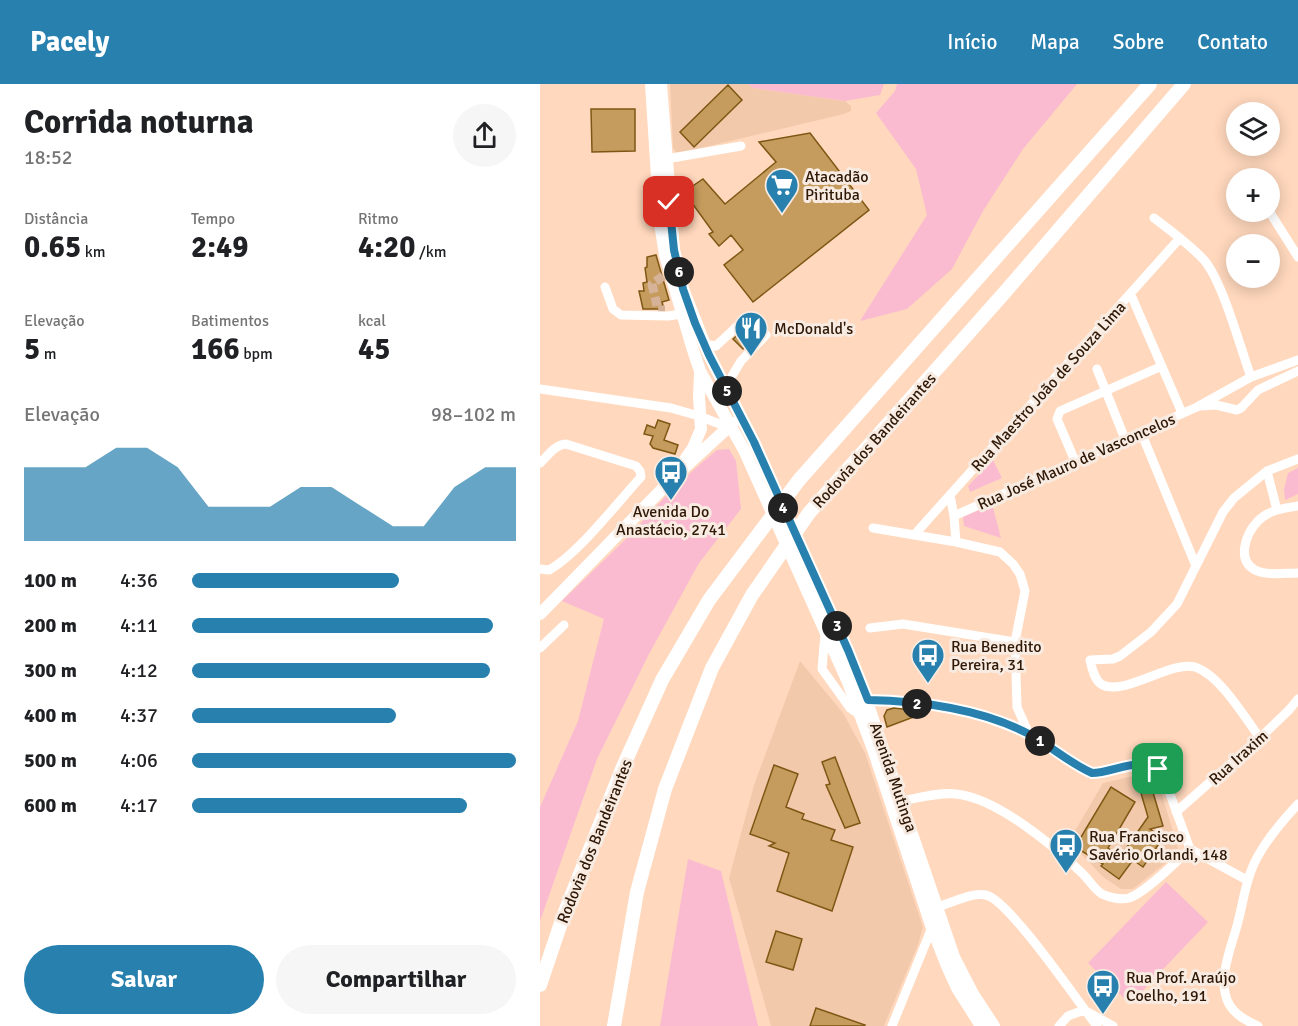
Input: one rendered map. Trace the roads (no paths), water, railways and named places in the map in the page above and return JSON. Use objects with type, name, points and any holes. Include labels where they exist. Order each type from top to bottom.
[{"type":"highway","name":"Rodovia dos Bandeirantes","points":[[540,985],[564,914],[622,769],[662,680],[709,600],[799,480],[1150,84]]},
{"type":"highway","name":"Rodovia dos Bandeirantes","points":[[614,1026],[637,892],[665,789],[712,668],[752,595],[809,513],[1005,292],[1184,84]]},
{"type":"main road","name":"Avenida Mutinga","points":[[651,84],[660,223],[666,274],[682,311],[700,371],[730,428],[749,446]]},
{"type":"main road","name":"Avenida Mutinga","points":[[661,84],[674,250],[683,289],[704,344],[740,416],[749,446],[862,701],[902,801],[962,975],[994,1026]]},
{"type":"main road","points":[[673,478],[700,434],[700,371],[712,374],[728,392]]},
{"type":"main road","points":[[540,614],[673,478],[730,428],[740,416]]},
{"type":"main road","name":"Avenida Mutinga","points":[[825,615],[825,631],[862,701],[860,715],[886,786],[932,928],[957,988],[981,1026]]},
{"type":"street","points":[[666,159],[741,146]]},
{"type":"street","points":[[1154,218],[1205,261],[1217,281],[1251,377]]},
{"type":"street","points":[[1276,222],[1298,257]]},
{"type":"street","name":"Rua Maestro João de Souza Lima","points":[[915,534],[1180,238]]},
{"type":"street","points":[[605,287],[614,309],[621,315],[668,316],[682,311]]},
{"type":"street","points":[[1131,295],[1182,413]]},
{"type":"street","points":[[665,310],[682,311]]},
{"type":"street","points":[[704,344],[716,346],[748,316],[766,335],[741,361],[732,376]]},
{"type":"street","name":"Rua José Mauro de Vasconcelos","points":[[1197,407],[1251,377],[1298,360]]},
{"type":"street","points":[[1075,461],[1057,419],[1060,411],[1162,366]]},
{"type":"street","points":[[1097,369],[1125,439]]},
{"type":"street","name":"Rua José Mauro de Vasconcelos","points":[[954,516],[1197,407],[1210,404],[1241,408],[1266,385],[1298,371]]},
{"type":"street","points":[[1239,383],[1247,390],[1249,399]]},
{"type":"street","points":[[540,389],[671,408],[730,428]]},
{"type":"street","points":[[1225,390],[1225,399],[1230,408]]},
{"type":"street","points":[[1141,432],[1196,566]]},
{"type":"street","points":[[540,464],[559,445],[566,444],[636,466],[641,477],[556,566],[549,570],[540,568]]},
{"type":"street","points":[[1260,738],[1216,682],[1202,670],[1192,666],[1177,668],[1124,686],[1109,687],[1101,684],[1094,674],[1090,660],[1120,656],[1166,618],[1177,604],[1223,512],[1247,485],[1267,471],[1298,459]]},
{"type":"street","points":[[1267,471],[1277,510]]},
{"type":"street","points":[[950,495],[956,542]]},
{"type":"street","points":[[1298,506],[1277,510],[1259,520],[1244,549],[1245,560],[1256,571],[1298,573]]},
{"type":"street","points":[[873,528],[915,534],[1000,552],[1013,564],[1020,574],[1025,591],[1014,642],[1017,707],[1029,734]]},
{"type":"street","points":[[585,538],[601,552]]},
{"type":"street","points":[[870,628],[903,624],[1014,642]]},
{"type":"street","points":[[540,648],[564,625]]},
{"type":"street","points":[[825,631],[822,669],[850,708],[860,715]]},
{"type":"street","name":"Rua Iraxim","points":[[1176,812],[1260,738],[1298,699]]},
{"type":"street","points":[[862,701],[941,707],[1004,723],[1029,734],[1092,773],[1144,764],[1152,765],[1163,775],[1190,849],[1247,880]]},
{"type":"street","points":[[1004,723],[1017,707]]},
{"type":"street","points":[[886,786],[902,801],[941,794],[958,794],[1001,810],[1030,829],[1083,874],[1100,893],[1114,898],[1130,898],[1144,889],[1190,849]]},
{"type":"street","points":[[1258,1026],[1233,1010],[1228,1002],[1225,983],[1227,961],[1247,880],[1259,855],[1298,804]]},
{"type":"street","points":[[892,1026],[932,928],[937,908],[977,894],[998,901],[1028,935],[1098,1026]]},
{"type":"street","points":[[1059,1026],[1068,1016],[1084,1010],[1113,1026]]},
{"type":"tunnel","points":[[663,276],[652,284],[658,310],[665,310]]},
{"type":"place","name":"Atacadão Pirituba","points":[[782,214]]},
{"type":"place","name":"McDonald's","points":[[751,357]]},
{"type":"place","name":"Avenida Do Anastácio, 2741","points":[[671,501]]},
{"type":"place","name":"Rua Benedito Pereira, 31","points":[[928,684]]},
{"type":"place","name":"Rua Francisco Savério Orlandi, 148","points":[[1066,874]]},
{"type":"place","name":"Rua Prof. Araújo Coelho, 191","points":[[1103,1015]]}]
